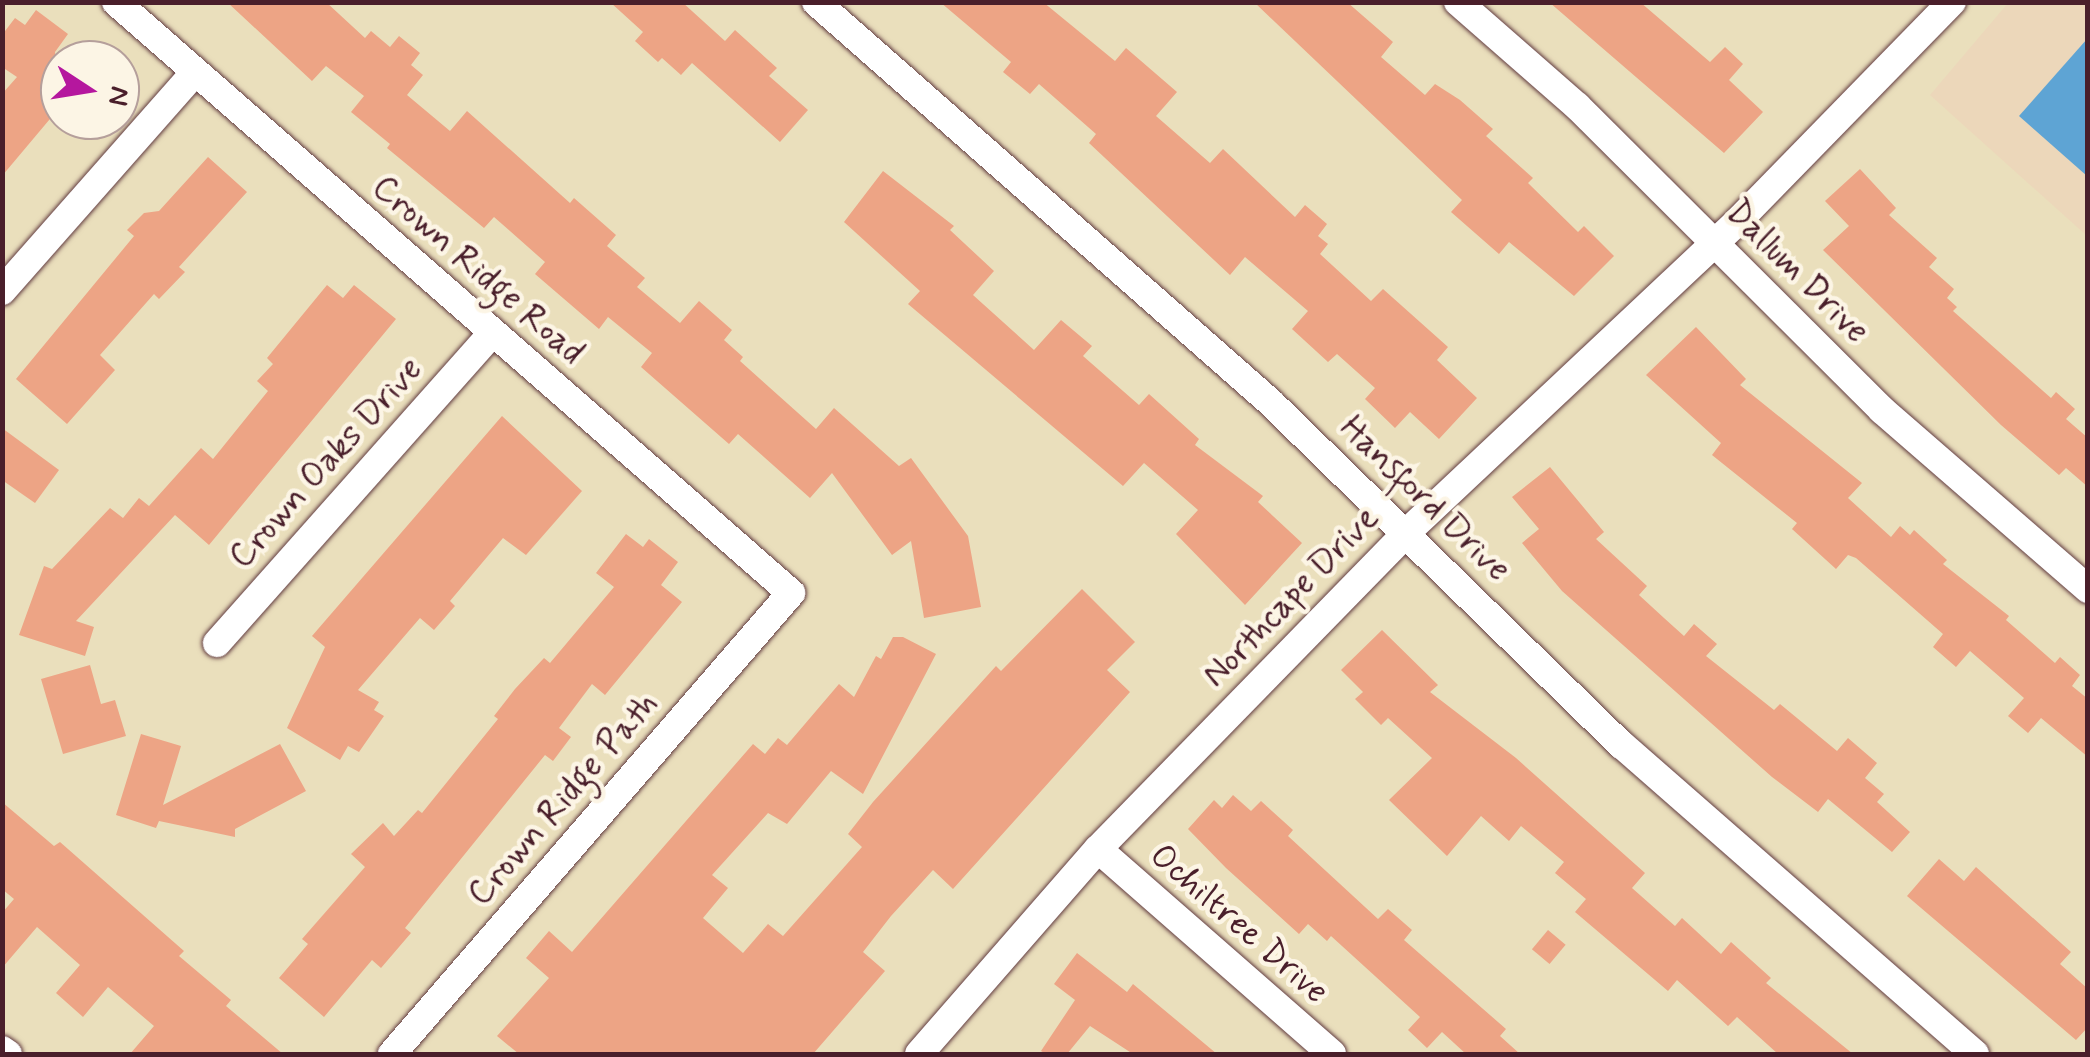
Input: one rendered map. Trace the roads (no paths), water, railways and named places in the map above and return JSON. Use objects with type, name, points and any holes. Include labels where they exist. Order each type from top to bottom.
[{"type":"street","name":"Crown Ridge Road","points":[[116,2],[791,593]]},
{"type":"street","name":"Hansford Drive","points":[[816,2],[1270,402],[1622,745],[1975,1054]]},
{"type":"street","name":"Dallum Drive","points":[[1458,2],[1577,106],[1882,410],[2088,589]]},
{"type":"street","name":"Northcape Drive","points":[[919,1054],[1098,849],[1406,532],[1715,243],[1952,2]]},
{"type":"street","points":[[2,291],[195,72]]},
{"type":"street","name":"Crown Oaks Drive","points":[[216,643],[492,333]]},
{"type":"street","name":"Crown Ridge Path","points":[[392,1054],[791,593]]},
{"type":"street","name":"Ochiltree Drive","points":[[1098,849],[1332,1054]]},
{"type":"water","points":[[2087,39],[2087,176],[2019,116]]}]
